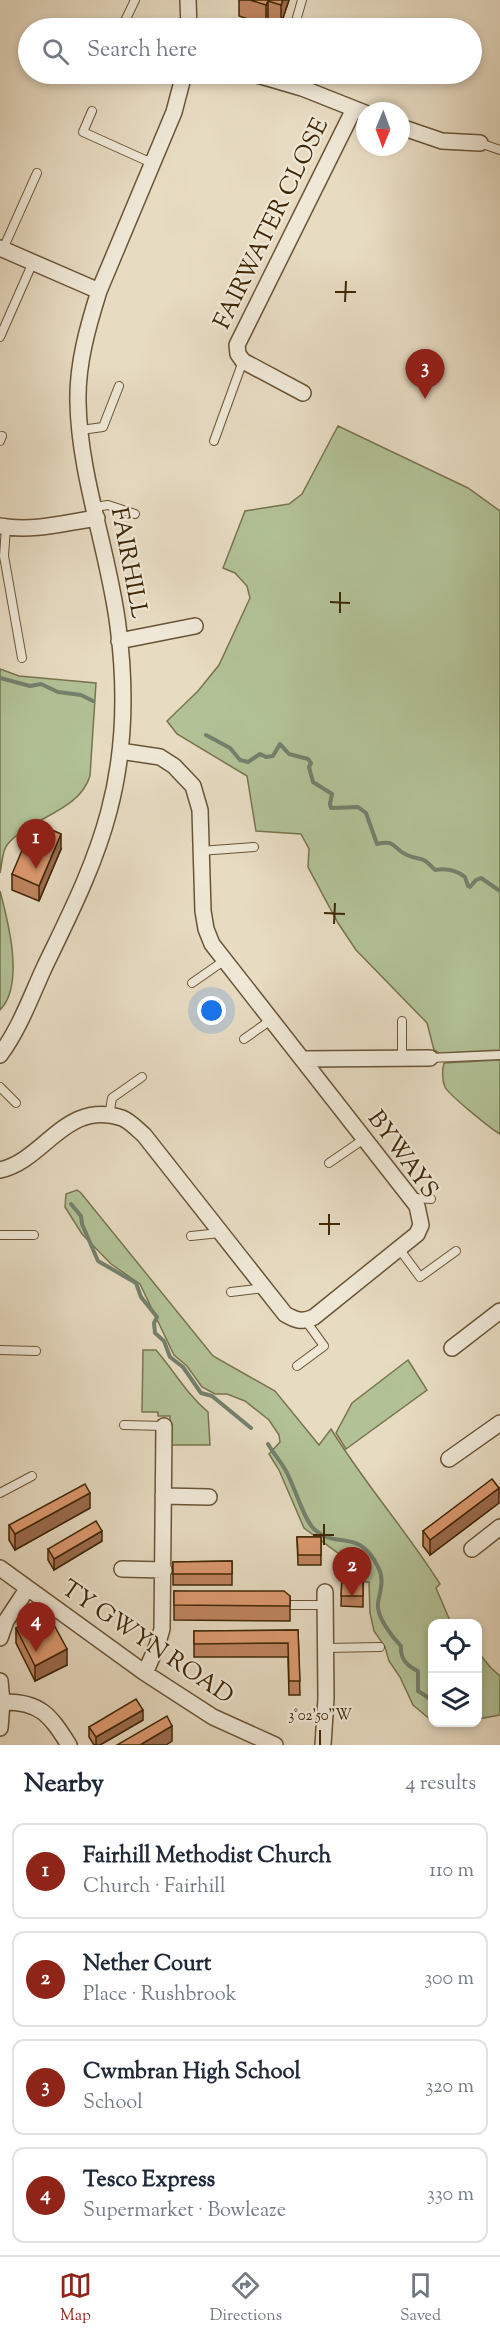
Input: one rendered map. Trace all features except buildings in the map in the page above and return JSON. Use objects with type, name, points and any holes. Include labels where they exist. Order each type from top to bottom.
[{"type":"street","points":[[188,0],[189,18]]},
{"type":"street","name":"FAIRHILL","points":[[0,1055],[11,1040],[34,993],[99,844],[109,810],[120,751],[123,677],[119,641],[81,430],[78,402],[80,372],[90,319],[99,291],[154,164],[174,112],[181,84]]},
{"type":"street","points":[[288,84],[356,110]]},
{"type":"street","name":"FAIRWATER CLOSE","points":[[303,393],[243,361],[237,354],[237,345],[356,117]]},
{"type":"street","points":[[410,131],[442,141],[480,143]]},
{"type":"street","points":[[2,249],[99,291]]},
{"type":"street","points":[[3,527],[42,527],[96,513]]},
{"type":"street","points":[[119,641],[195,626]]},
{"type":"street","name":"BYWAYS","points":[[120,751],[160,757],[185,776],[198,798],[203,911],[206,929],[212,944],[417,1206],[421,1225],[417,1234],[400,1250],[306,1321]]},
{"type":"street","points":[[303,1059],[430,1058]]},
{"type":"street","points":[[0,1170],[17,1163],[76,1120],[96,1114],[124,1119],[144,1135],[285,1314],[296,1320],[306,1321]]},
{"type":"street","points":[[452,1348],[500,1311]]},
{"type":"street","points":[[449,1459],[500,1423]]},
{"type":"street","points":[[145,1674],[162,1629],[164,1426]]},
{"type":"street","points":[[163,1496],[209,1497]]},
{"type":"street","points":[[472,1549],[500,1527]]},
{"type":"street","name":"TY GWYN ROAD","points":[[0,1568],[145,1674],[252,1741],[275,1745]]},
{"type":"street","points":[[122,1569],[164,1570]]},
{"type":"street","points":[[0,1638],[6,1621],[27,1589]]},
{"type":"street","points":[[323,1745],[325,1599]]},
{"type":"street","points":[[0,1681],[2,1702],[0,1728]]},
{"type":"street","points":[[2,1702],[18,1702],[34,1706],[45,1712],[56,1723],[69,1745]]},
{"type":"lane","points":[[127,18],[135,0]]},
{"type":"lane","points":[[297,18],[302,0]]},
{"type":"lane","points":[[92,111],[83,132],[154,164]]},
{"type":"lane","points":[[480,143],[500,150]]},
{"type":"lane","points":[[2,249],[37,173]]},
{"type":"lane","points":[[0,337],[33,262]]},
{"type":"lane","points":[[214,441],[243,361]]},
{"type":"lane","points":[[81,430],[103,427],[119,386]]},
{"type":"lane","points":[[96,513],[108,505],[135,514]]},
{"type":"lane","points":[[3,527],[4,556],[22,658]]},
{"type":"lane","points":[[200,851],[254,847]]},
{"type":"lane","points":[[192,983],[225,960]]},
{"type":"lane","points":[[244,1039],[271,1020]]},
{"type":"lane","points":[[402,1021],[402,1058]]},
{"type":"lane","points":[[430,1058],[500,1055]]},
{"type":"lane","points":[[109,1116],[112,1098],[142,1077]]},
{"type":"lane","points":[[0,1087],[16,1103]]},
{"type":"lane","points":[[329,1164],[364,1139]]},
{"type":"lane","points":[[411,1198],[432,1199]]},
{"type":"lane","points":[[191,1236],[221,1233]]},
{"type":"lane","points":[[0,1235],[34,1235]]},
{"type":"lane","points":[[400,1250],[420,1277],[456,1251]]},
{"type":"lane","points":[[231,1292],[265,1288]]},
{"type":"lane","points":[[297,1366],[324,1346],[306,1321]]},
{"type":"lane","points":[[0,1350],[36,1351]]},
{"type":"lane","points":[[124,1425],[164,1426]]},
{"type":"lane","points":[[0,1493],[32,1476]]},
{"type":"lane","points":[[290,1605],[325,1599]]},
{"type":"lane","points":[[326,1648],[380,1647]]},
{"type":"green space","points":[[338,426],[468,488],[500,511],[500,1050],[439,1053],[434,1050],[427,1023],[356,950],[338,923],[308,867],[309,849],[301,834],[256,831],[247,776],[177,734],[167,721],[198,691],[219,665],[250,598],[247,586],[235,573],[223,568],[245,511],[289,504],[302,494]]},
{"type":"green space","points":[[0,669],[19,676],[96,683],[90,776],[84,788],[76,798],[28,827],[7,845],[0,873]]},
{"type":"green space","points":[[0,891],[10,935],[13,969],[8,999],[0,1010]]},
{"type":"green space","points":[[500,1060],[500,1134],[448,1091],[444,1084],[443,1069],[444,1063]]},
{"type":"green space","points":[[77,1190],[81,1193],[213,1356],[275,1391],[319,1445],[331,1429],[427,1564],[440,1584],[436,1588],[449,1619],[428,1619],[428,1718],[413,1705],[400,1677],[389,1661],[385,1647],[374,1631],[370,1613],[369,1582],[355,1582],[354,1565],[304,1528],[279,1470],[269,1454],[280,1442],[279,1435],[269,1420],[245,1401],[227,1394],[215,1394],[202,1387],[187,1366],[174,1355],[140,1284],[111,1264],[82,1234],[65,1207],[66,1194]]},
{"type":"green space","points":[[143,1350],[156,1350],[186,1389],[208,1412],[210,1445],[170,1445],[170,1416],[158,1416],[158,1412],[142,1412]]},
{"type":"green space","points":[[408,1360],[427,1390],[346,1449],[336,1433],[352,1403]]},
{"type":"green space","points":[[482,1657],[500,1676],[500,1715],[482,1718]]},
{"type":"waterway","points":[[0,678],[30,686],[41,684],[58,692],[81,695],[93,701]]},
{"type":"waterway","points":[[206,735],[230,748],[240,760],[248,762],[260,754],[266,757],[273,756],[280,744],[289,754],[308,759],[311,763],[309,767],[313,782],[332,794],[331,808],[358,807],[366,813],[377,844],[391,844],[402,853],[424,860],[435,870],[447,869],[458,873],[465,877],[470,887],[481,878],[500,891]]},
{"type":"waterway","points":[[71,1204],[81,1216],[82,1224],[98,1261],[136,1283],[141,1297],[157,1317],[154,1323],[155,1333],[164,1341],[170,1357],[183,1367],[201,1393],[212,1396],[251,1428]]},
{"type":"waterway","points":[[268,1444],[286,1471],[314,1529],[322,1535],[355,1543],[371,1555],[381,1576],[379,1614],[389,1632],[401,1646],[405,1661],[418,1671],[418,1691],[428,1697]]},
{"type":"place","name":"Cwmbran High School","points":[[425,399]]},
{"type":"place","name":"Fairhill Methodist Church","points":[[36,869]]},
{"type":"place","name":"Nether Court","points":[[352,1597]]},
{"type":"place","name":"Tesco Express","points":[[36,1652]]}]
